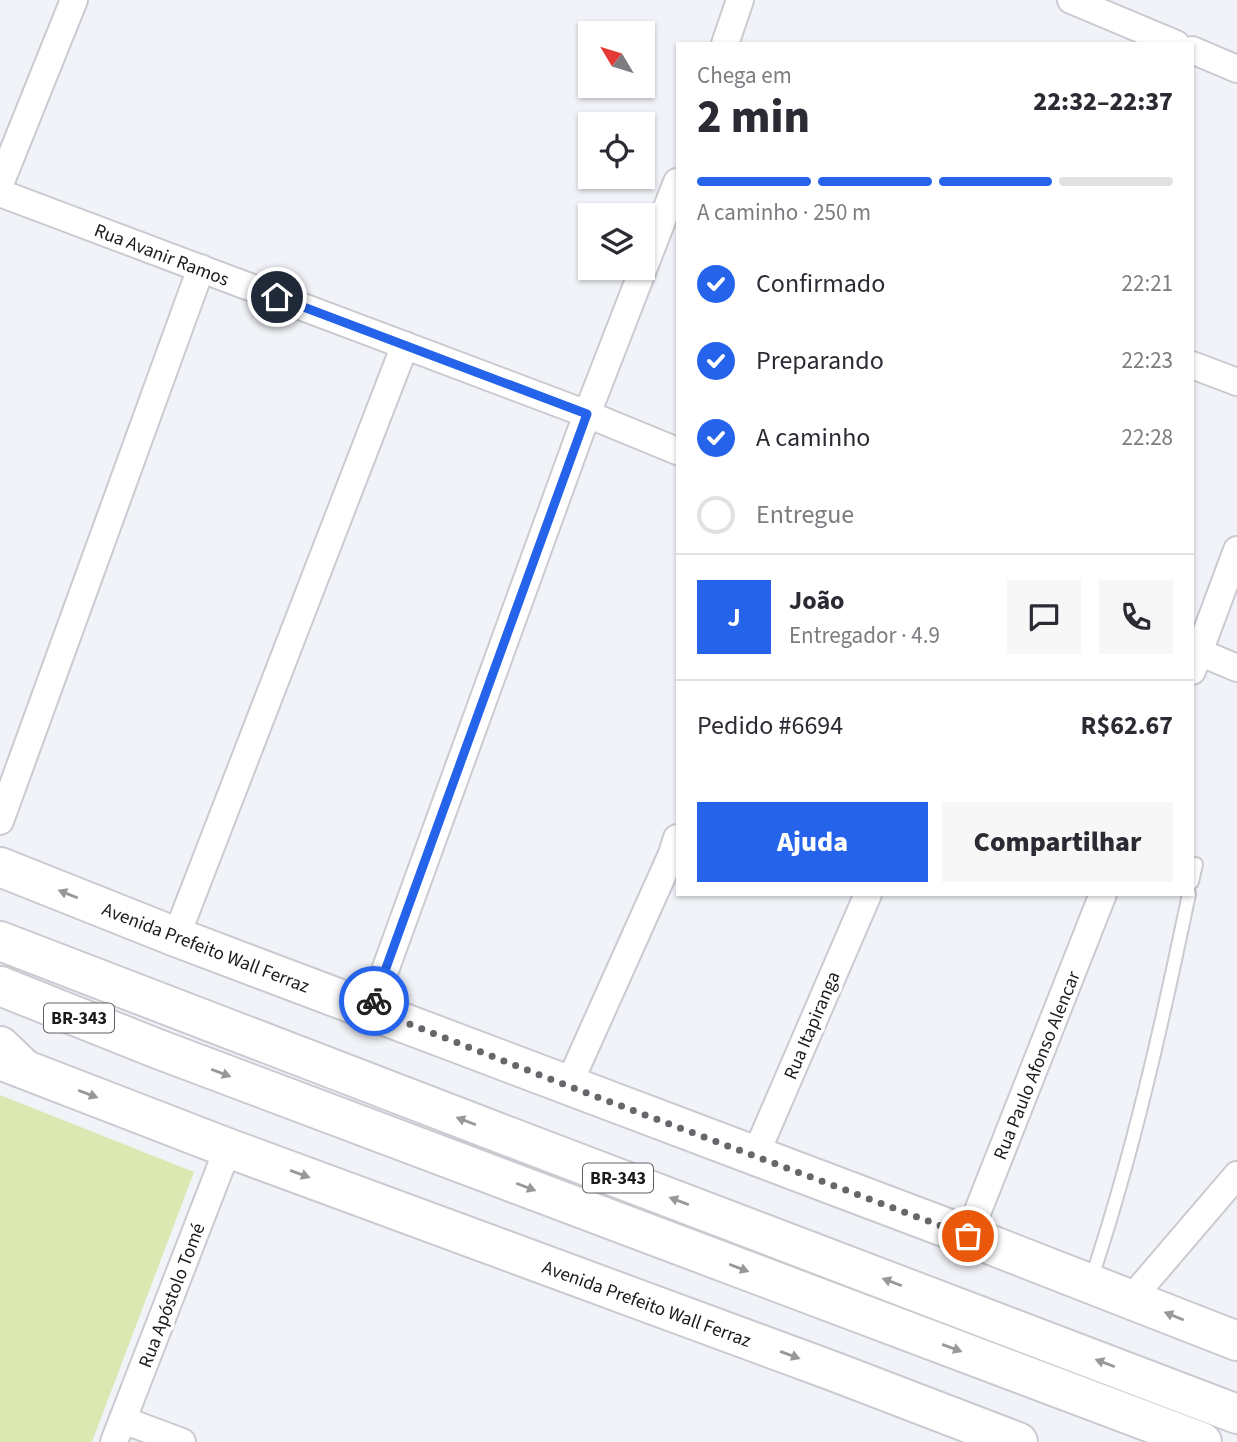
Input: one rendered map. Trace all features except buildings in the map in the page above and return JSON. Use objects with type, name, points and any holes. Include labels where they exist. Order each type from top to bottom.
[{"type":"main road","name":"Avenida Prefeito Wall Ferraz","points":[[0,867],[176,937],[968,1236],[1237,1341]]},
{"type":"main road","name":"BR-343","points":[[0,941],[1237,1414]]},
{"type":"main road","name":"BR-343","points":[[0,986],[183,1059],[1202,1442]]},
{"type":"main road","name":"Avenida Prefeito Wall Ferraz","points":[[8,1058],[228,1148],[963,1433],[1018,1442]]},
{"type":"street","points":[[0,184],[74,0]]},
{"type":"street","points":[[726,42],[740,0]]},
{"type":"street","points":[[1071,0],[1171,42]]},
{"type":"street","points":[[1194,51],[1237,69]]},
{"type":"street","points":[[371,1009],[587,414],[676,185]]},
{"type":"street","name":"Rua Avanir Ramos","points":[[0,193],[587,414],[676,451]]},
{"type":"street","points":[[0,821],[201,268]]},
{"type":"street","points":[[176,937],[405,345]]},
{"type":"street","points":[[1194,366],[1237,382]]},
{"type":"street","points":[[1237,550],[1194,658],[1237,667]]},
{"type":"street","points":[[568,1086],[676,841]]},
{"type":"street","name":"Rua Itapiranga","points":[[755,1156],[867,896]]},
{"type":"street","name":"Rua Paulo Afonso Alencar","points":[[968,1236],[1102,896]]},
{"type":"street","name":"Rua Apóstolo Tomé","points":[[119,1431],[228,1148]]},
{"type":"street","points":[[1131,1299],[1237,1175]]},
{"type":"street","points":[[119,1431],[182,1442]]},
{"type":"lane","points":[[1194,873],[1196,864]]},
{"type":"lane","points":[[1090,1284],[1105,1239],[1161,1030],[1189,896]]},
{"type":"green space","points":[[0,1095],[194,1172],[92,1442],[0,1442]]},
{"type":"way so far","points":[[374,1001],[371,1009],[968,1236]]},
{"type":"route","points":[[277,297],[587,414],[374,1001]]}]
